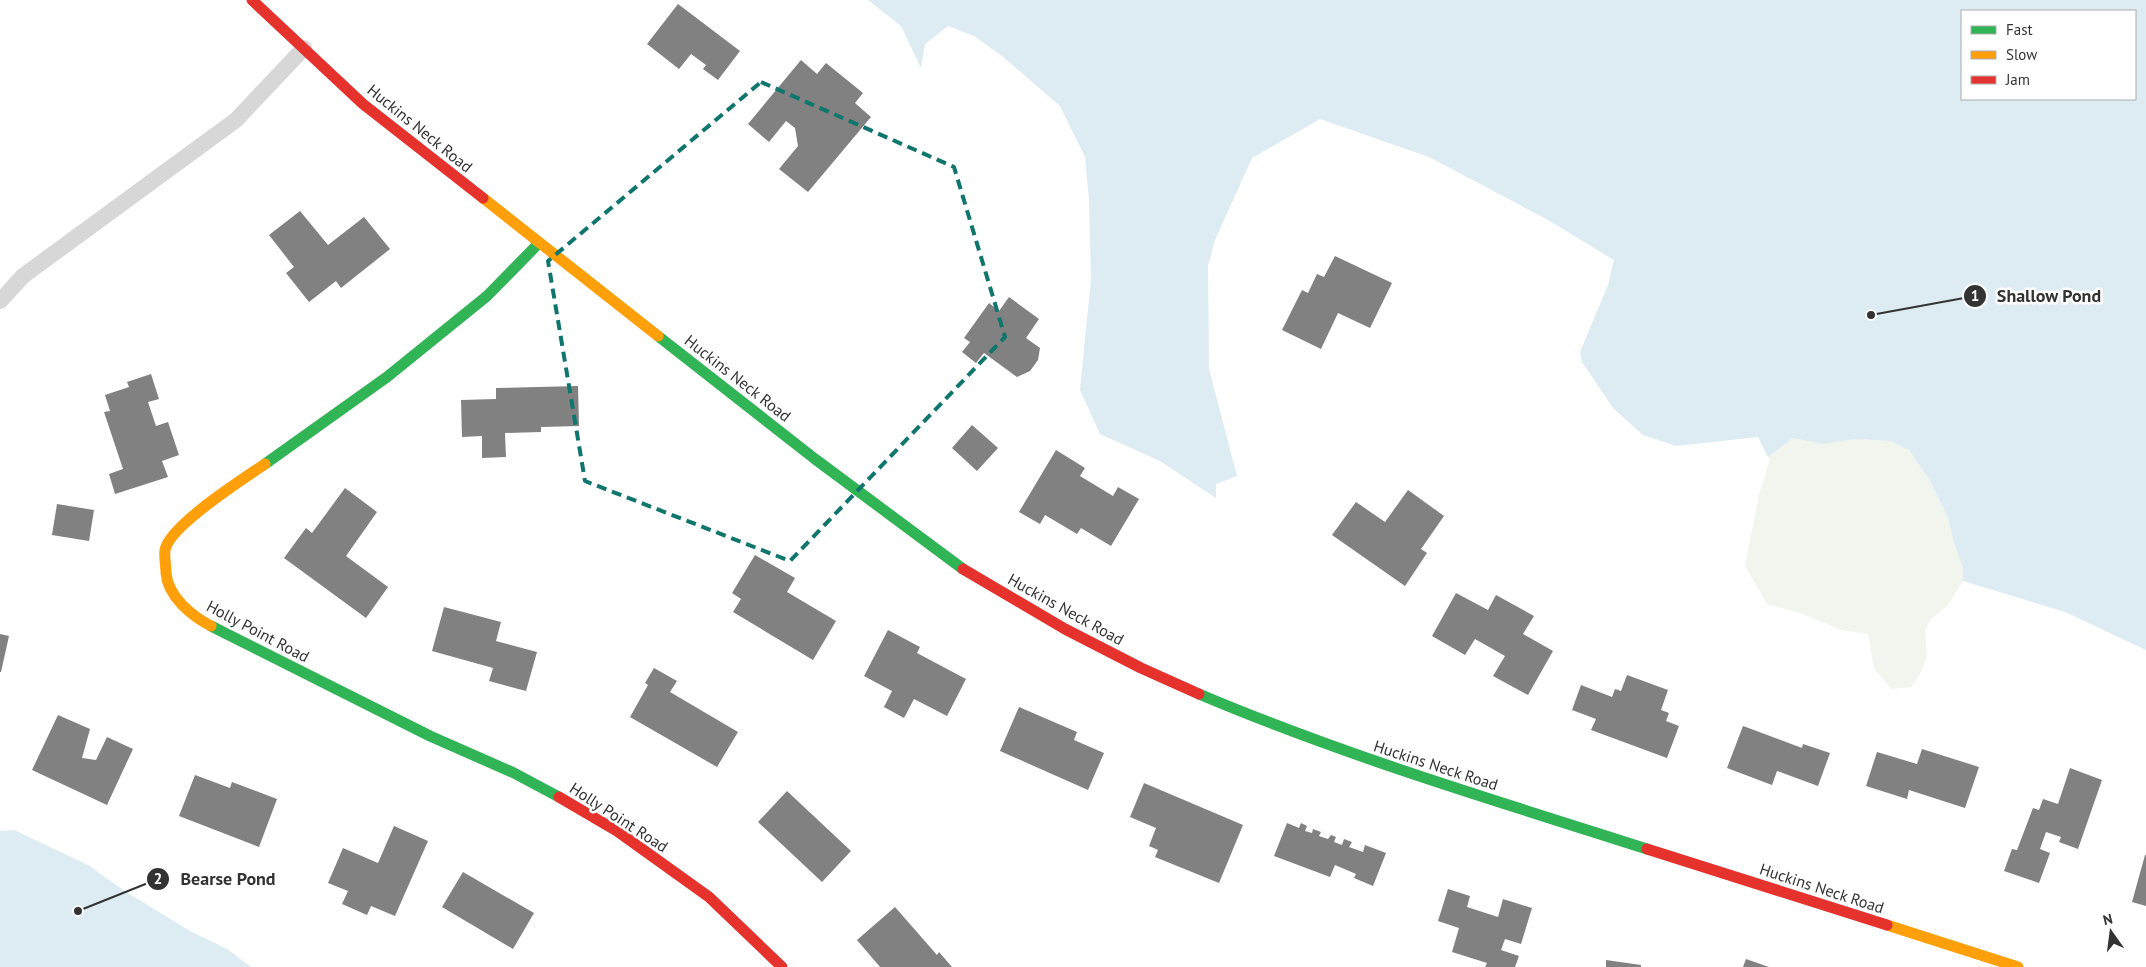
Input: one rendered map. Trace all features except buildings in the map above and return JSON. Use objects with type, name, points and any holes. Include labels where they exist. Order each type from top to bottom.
[{"type":"street","name":"Huckins Neck Road","points":[[252,0],[363,104],[815,459],[967,572],[1065,629],[1141,668],[1270,724],[1384,765],[2018,967]]},
{"type":"street","name":"Holly Point Road","points":[[539,244],[487,296],[387,378],[186,521],[165,549],[168,583],[181,604],[199,620],[430,736],[514,773],[583,810],[709,897],[782,967]]},
{"type":"lane","points":[[0,301],[23,276],[236,120],[304,48]]},
{"type":"highlighted area","points":[[761,82],[954,167],[1005,337],[790,561],[585,481],[548,261]]},
{"type":"shaded area","points":[[868,0],[2146,0],[2146,650],[2065,612],[1963,581],[1963,568],[1948,518],[1929,479],[1909,450],[1890,441],[1857,439],[1822,444],[1793,438],[1768,457],[1758,437],[1676,446],[1643,435],[1613,408],[1582,362],[1580,352],[1608,285],[1614,260],[1548,220],[1429,157],[1320,119],[1252,158],[1215,240],[1208,266],[1209,369],[1237,476],[1216,484],[1216,498],[1160,461],[1100,434],[1080,390],[1091,279],[1089,200],[1085,157],[1060,106],[1002,56],[974,36],[948,26],[925,44],[921,68],[901,26]]},
{"type":"shaded area","points":[[1793,438],[1822,444],[1857,439],[1890,441],[1909,450],[1929,479],[1948,518],[1963,568],[1963,581],[1948,605],[1931,619],[1925,631],[1927,657],[1921,672],[1911,687],[1891,689],[1874,668],[1868,634],[1841,630],[1800,613],[1767,604],[1745,566],[1759,495],[1770,459],[1768,457]]},
{"type":"shaded area","points":[[14,830],[88,865],[123,890],[190,931],[227,949],[251,967],[0,967],[0,831]]},
{"type":"traffic: fast","points":[[265,464],[387,377],[487,296],[539,243]]},
{"type":"traffic: fast","points":[[658,336],[815,459],[963,569]]},
{"type":"traffic: fast","points":[[211,626],[430,736],[514,773],[559,797]]},
{"type":"traffic: fast","points":[[1199,694],[1365,758],[1647,849]]},
{"type":"traffic: slow","points":[[483,198],[658,336]]},
{"type":"traffic: slow","points":[[211,626],[196,617],[182,605],[171,590],[166,573],[165,550],[179,529],[193,516],[225,491],[265,464]]},
{"type":"traffic: slow","points":[[1887,925],[2018,967]]},
{"type":"traffic: jam","points":[[252,0],[363,104],[483,198]]},
{"type":"traffic: jam","points":[[963,569],[1065,629],[1141,668],[1199,694]]},
{"type":"traffic: jam","points":[[559,797],[617,831],[709,897],[782,967]]},
{"type":"traffic: jam","points":[[1647,849],[1887,925]]},
{"type":"place","name":"Shallow Pond","points":[[1871,315]]},
{"type":"place","name":"Bearse Pond","points":[[78,911]]}]
